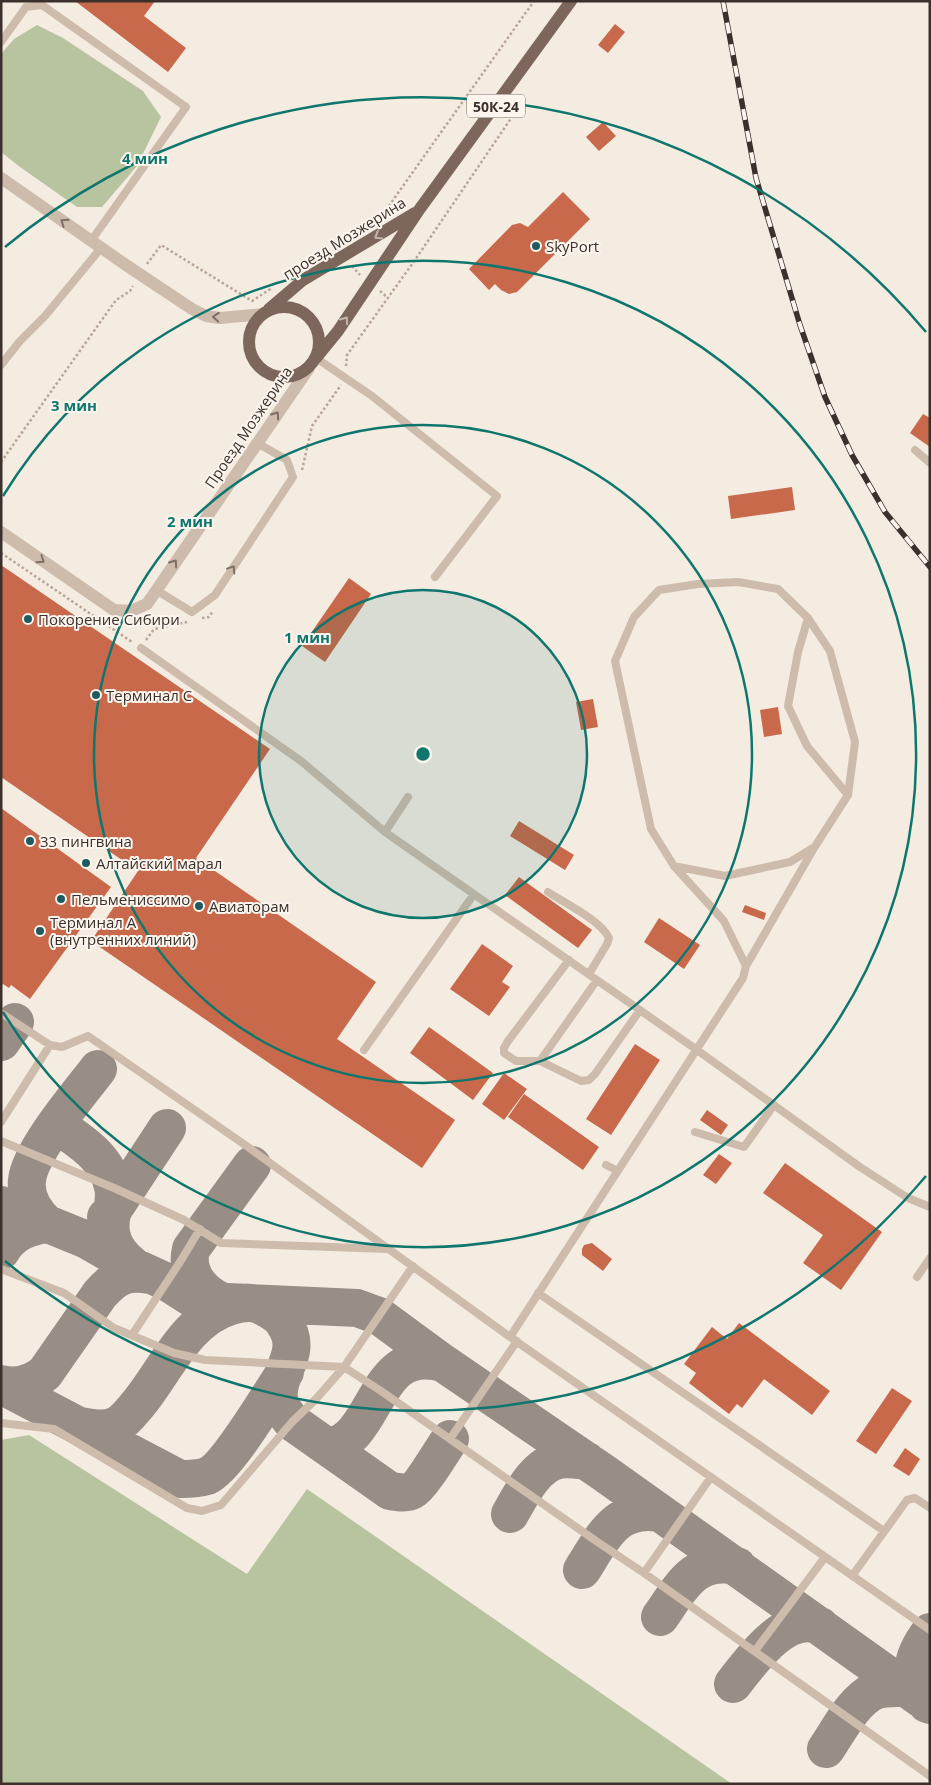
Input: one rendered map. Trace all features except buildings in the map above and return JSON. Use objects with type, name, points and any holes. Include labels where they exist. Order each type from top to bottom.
[{"type":"main road","name":"проезд Мозжерина","points":[[312,363],[338,331],[419,210],[571,1]]},
{"type":"main road","name":"проезд Мозжерина","points":[[264,314],[303,280],[419,210]]},
{"type":"main road","points":[[264,314],[274,308],[286,307],[297,310],[307,316],[315,325],[319,336],[319,347],[312,363]]},
{"type":"main road","name":"Проезд Мозжерина","points":[[264,314],[256,322],[251,332],[249,343],[251,355],[257,364],[266,372],[276,376],[288,377],[299,374],[312,363]]},
{"type":"street","points":[[1,178],[192,309],[206,316],[220,318],[264,314]]},
{"type":"street","name":"Проезд Мозжерина","points":[[1,532],[114,610],[130,611],[146,604],[312,363]]},
{"type":"lane","points":[[1,42],[26,7],[42,5],[186,107],[96,244],[45,316],[20,341],[1,365]]},
{"type":"lane","points":[[312,363],[345,379],[372,396],[497,496],[435,577]]},
{"type":"lane","points":[[156,590],[192,612],[215,595],[293,477],[287,460],[257,442]]},
{"type":"lane","points":[[915,450],[930,463]]},
{"type":"lane","points":[[450,1439],[513,1339],[538,1293],[743,978],[746,966],[814,848],[848,795],[855,742],[830,651],[808,618],[778,589],[738,582],[698,584],[660,590],[634,617],[615,661],[651,829],[674,866],[724,922],[746,966]]},
{"type":"lane","points":[[808,618],[798,652],[788,706],[807,746],[848,795]]},
{"type":"lane","points":[[140,648],[301,761],[385,832],[885,1184],[908,1198],[930,1208]]},
{"type":"lane","points":[[385,832],[408,797]]},
{"type":"lane","points":[[674,866],[724,876],[790,862],[814,848]]},
{"type":"lane","points":[[548,892],[598,925],[609,938],[589,974]]},
{"type":"lane","points":[[364,1050],[474,894]]},
{"type":"lane","points":[[569,960],[508,1041],[504,1048],[504,1053],[516,1061],[540,1061],[581,1082],[589,1080],[640,1010]]},
{"type":"lane","points":[[540,1061],[597,980]]},
{"type":"lane","points":[[1,1013],[50,1045],[62,1047],[88,1036],[240,1142],[513,1339],[930,1630]]},
{"type":"lane","points":[[1,1122],[50,1045]]},
{"type":"lane","points":[[695,1132],[744,1147],[774,1105]]},
{"type":"lane","points":[[1,1141],[114,1188],[184,1220],[224,1243],[388,1249]]},
{"type":"lane","points":[[606,1165],[618,1172]]},
{"type":"lane","points":[[132,1335],[200,1229]]},
{"type":"lane","points":[[917,1277],[930,1258]]},
{"type":"lane","points":[[1,1423],[54,1429],[187,1508],[202,1511],[221,1505],[292,1422],[316,1399],[344,1367],[413,1266]]},
{"type":"lane","points":[[1,1269],[64,1293],[114,1328],[174,1353],[205,1360],[344,1367],[382,1391],[644,1573],[930,1776]]},
{"type":"lane","points":[[538,1293],[884,1531]]},
{"type":"lane","points":[[644,1573],[711,1478]]},
{"type":"lane","points":[[852,1576],[907,1500],[915,1498],[930,1508]]},
{"type":"lane","points":[[755,1651],[825,1557]]},
{"type":"path","points":[[346,239],[386,210],[534,1]]},
{"type":"path","points":[[302,472],[312,426],[345,379],[346,356],[415,260],[516,111]]},
{"type":"path","points":[[1,462],[116,300],[130,291],[161,245],[252,301],[275,286]]},
{"type":"path","points":[[1,553],[140,648],[154,629],[190,621]]},
{"type":"path","points":[[200,619],[209,617],[214,609]]},
{"type":"green space","points":[[37,25],[63,38],[143,91],[161,117],[137,166],[102,207],[77,207],[1,152],[1,54],[14,39]]},
{"type":"green space","points":[[29,1435],[247,1574],[307,1489],[732,1784],[1,1784],[1,1440]]},
{"type":"taxiway","points":[[1,1042],[15,1022]]},
{"type":"taxiway","points":[[47,1224],[35,1210],[29,1198],[27,1180],[30,1168],[56,1123],[98,1069]]},
{"type":"taxiway","points":[[57,1125],[92,1151],[105,1167],[114,1193],[113,1210],[106,1217]]},
{"type":"taxiway","points":[[132,1265],[120,1254],[113,1241],[110,1226],[113,1210],[167,1128]]},
{"type":"taxiway","points":[[221,1301],[207,1292],[196,1281],[190,1266],[191,1249],[252,1165]]},
{"type":"taxiway","points":[[1,1205],[87,1240],[134,1267],[167,1282],[192,1298],[205,1301],[357,1308],[379,1316],[443,1363],[604,1473],[930,1705]]},
{"type":"taxiway","points":[[1,1251],[15,1235],[33,1227],[47,1224]]},
{"type":"taxiway","points":[[1,1384],[19,1385],[40,1377],[45,1373],[100,1294],[111,1283],[122,1276],[134,1274],[150,1275]]},
{"type":"taxiway","points":[[80,1426],[103,1428],[112,1427],[120,1423],[139,1403],[178,1347],[201,1322],[231,1306],[249,1303],[260,1305],[277,1315],[290,1334],[291,1353],[281,1380],[279,1399],[282,1408],[292,1422],[390,1491],[407,1492],[417,1487],[450,1439]]},
{"type":"taxiway","points":[[328,1447],[345,1441],[358,1428],[389,1379],[402,1367],[420,1361],[443,1363]]},
{"type":"taxiway","points":[[1,1385],[180,1479],[190,1479],[207,1476],[216,1470],[226,1459],[285,1372]]},
{"type":"taxiway","points":[[510,1514],[536,1474],[550,1463],[562,1459],[587,1461]]},
{"type":"taxiway","points":[[582,1570],[604,1536],[621,1520],[644,1512],[659,1513]]},
{"type":"taxiway","points":[[660,1617],[683,1585],[700,1570],[722,1564],[737,1566]]},
{"type":"taxiway","points":[[733,1684],[759,1652],[782,1632],[807,1623],[820,1626]]},
{"type":"taxiway","points":[[927,1704],[916,1686],[914,1668],[915,1659],[930,1632]]},
{"type":"taxiway","points":[[826,1749],[853,1709],[866,1696],[882,1689],[906,1688]]},
{"type":"railway","points":[[723,1],[756,178],[800,325],[825,397],[852,455],[885,512],[930,567]]},
{"type":"place","name":"SkyPort","points":[[536,246]]},
{"type":"place","name":"Покорение Сибири","points":[[28,619]]},
{"type":"place","name":"Терминал С","points":[[96,695]]},
{"type":"place","name":"33 пингвина","points":[[30,841]]},
{"type":"place","name":"Алтайский марал","points":[[86,863]]},
{"type":"place","name":"Пельмениссимо","points":[[61,899]]},
{"type":"place","name":"Авиаторам","points":[[199,906]]},
{"type":"place","name":"Терминал А (внутренних линий)","points":[[40,931]]}]
